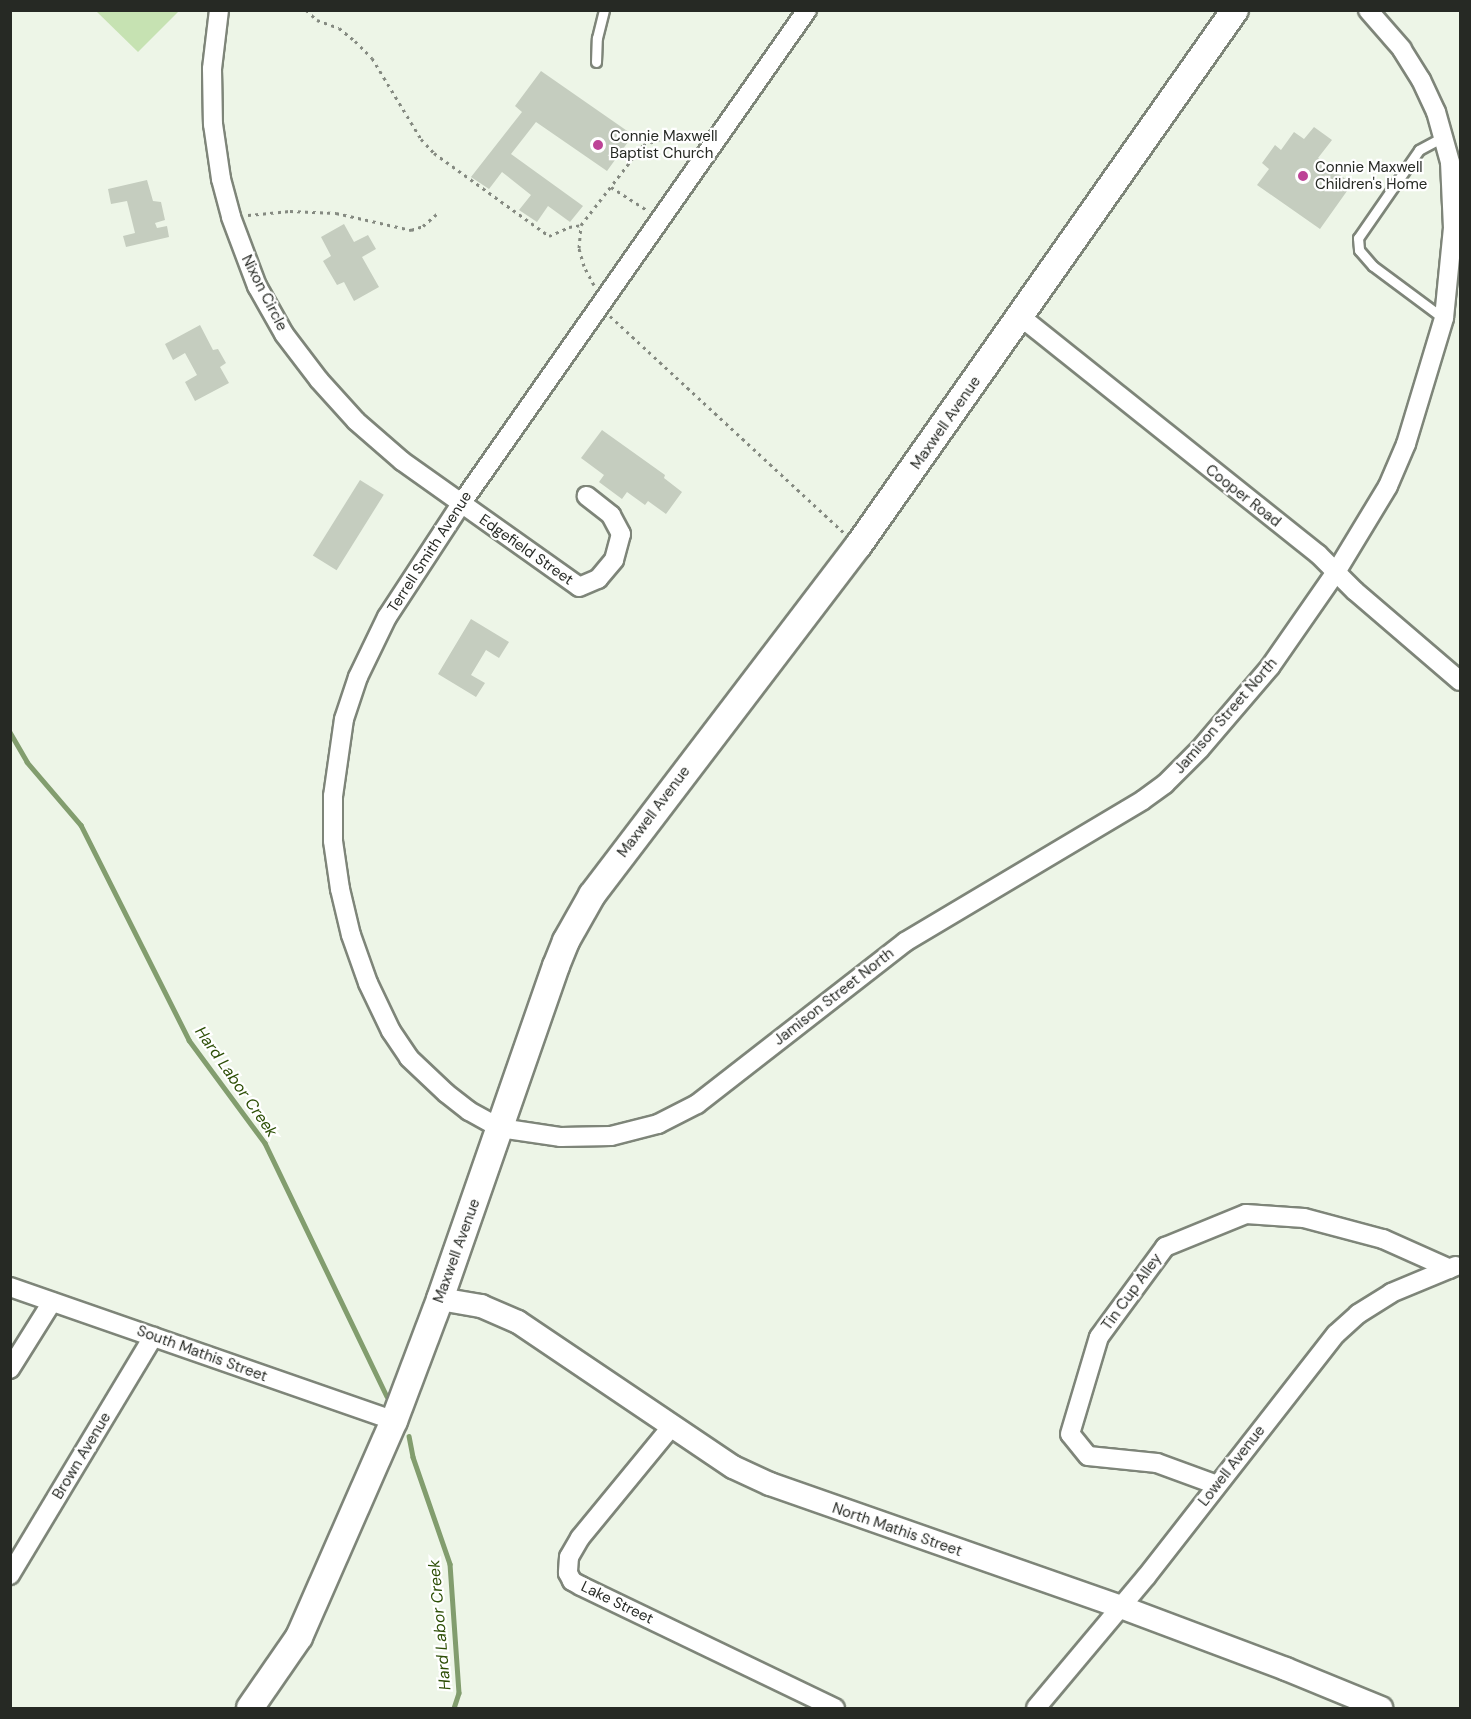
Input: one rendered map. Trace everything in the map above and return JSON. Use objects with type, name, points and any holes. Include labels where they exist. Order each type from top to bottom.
[{"type":"main road","name":"Maxwell Avenue","points":[[250,1708],[299,1636],[394,1421],[440,1299],[556,966],[592,895],[858,546],[1235,10]]},
{"type":"street","name":"Nixon Circle","points":[[219,10],[212,69],[213,124],[221,179],[231,217],[257,286],[284,334],[319,380],[356,421],[388,449],[460,504]]},
{"type":"street","name":"Terrell Smith Avenue","points":[[500,1128],[469,1111],[428,1078],[391,1031],[368,983],[351,935],[340,890],[333,841],[333,796],[344,719],[358,677],[387,617],[460,504],[807,10]]},
{"type":"street","name":"Jamison Street North","points":[[500,1128],[561,1137],[611,1136],[658,1124],[697,1104],[905,942],[1122,814],[1165,784],[1200,749],[1270,667],[1369,521],[1406,444],[1444,318],[1454,199],[1452,170],[1443,137],[1421,80],[1402,49],[1368,10]]},
{"type":"street","name":"Cooper Road","points":[[1021,317],[1318,554],[1461,681]]},
{"type":"street","name":"Edgefield Street","points":[[460,504],[579,587],[598,579],[614,560],[621,534],[611,515],[586,496]]},
{"type":"street","name":"Tin Cup Alley","points":[[1217,1485],[1157,1463],[1088,1456],[1070,1434],[1099,1336],[1165,1247],[1246,1214],[1304,1218],[1383,1239],[1455,1267]]},
{"type":"street","name":"Lowell Avenue","points":[[1036,1708],[1121,1607],[1336,1334],[1358,1314],[1391,1293],[1455,1267]]},
{"type":"street","name":"South Mathis Street","points":[[10,1287],[394,1421]]},
{"type":"street","name":"North Mathis Street","points":[[440,1299],[481,1306],[518,1322],[733,1467],[796,1495],[1121,1607],[1286,1669],[1381,1708]]},
{"type":"street","points":[[10,1369],[51,1302]]},
{"type":"street","name":"Brown Avenue","points":[[10,1575],[153,1337]]},
{"type":"street","name":"Lake Street","points":[[672,1426],[580,1538],[567,1564],[572,1581],[835,1708]]},
{"type":"lane","points":[[596,62],[597,38],[604,10]]},
{"type":"lane","points":[[1443,137],[1419,150],[1358,238],[1359,250],[1373,266],[1444,318]]},
{"type":"path","points":[[306,10],[355,41],[372,58],[421,139],[434,153],[549,236],[569,227],[581,225]]},
{"type":"path","points":[[717,138],[691,133],[669,136],[643,145],[581,225],[579,248],[584,266],[602,304],[858,546]]},
{"type":"path","points":[[611,187],[661,220]]},
{"type":"path","points":[[231,217],[290,211],[336,213],[411,230],[423,226],[440,212]]},
{"type":"green space","points":[[96,11],[179,11],[138,52]]},
{"type":"building","name":"Connie Maxwell Baptist Church","points":[[541,71],[633,135],[607,171],[536,122],[511,154],[583,206],[570,222],[548,206],[537,222],[519,210],[531,195],[502,172],[489,189],[471,177],[522,112],[515,106]]},
{"type":"building","name":"Connie Maxwell Children's Home","points":[[1314,127],[1332,140],[1318,158],[1352,184],[1320,229],[1257,185],[1269,169],[1262,163],[1275,145],[1281,150],[1294,132],[1304,139]]},
{"type":"building","points":[[147,180],[153,201],[161,202],[165,220],[155,223],[157,228],[167,226],[169,237],[126,247],[123,236],[135,233],[127,201],[111,204],[108,189]]},
{"type":"building","points":[[344,224],[354,242],[368,235],[376,249],[362,257],[379,287],[354,301],[344,282],[337,285],[323,261],[331,256],[321,237]]},
{"type":"building","points":[[200,325],[213,350],[218,349],[226,363],[220,367],[229,383],[195,401],[185,382],[197,375],[185,353],[173,360],[165,344]]},
{"type":"building","points":[[602,430],[665,475],[664,478],[682,492],[666,514],[648,501],[645,505],[627,492],[622,499],[599,482],[604,475],[581,458]]},
{"type":"building","points":[[360,480],[384,495],[337,570],[313,555]]},
{"type":"building","points":[[471,619],[509,642],[499,658],[486,650],[471,675],[485,683],[476,697],[438,674]]},
{"type":"waterway","name":"Hard Labor Creek","points":[[10,732],[27,762],[81,825],[189,1040],[265,1143],[387,1396]]},
{"type":"waterway","name":"Hard Labor Creek","points":[[409,1436],[413,1457],[450,1564],[459,1693],[454,1708]]},
{"type":"place","name":"Connie Maxwell Baptist Church","points":[[598,145]]},
{"type":"place","name":"Connie Maxwell Children's Home","points":[[1303,176]]}]
